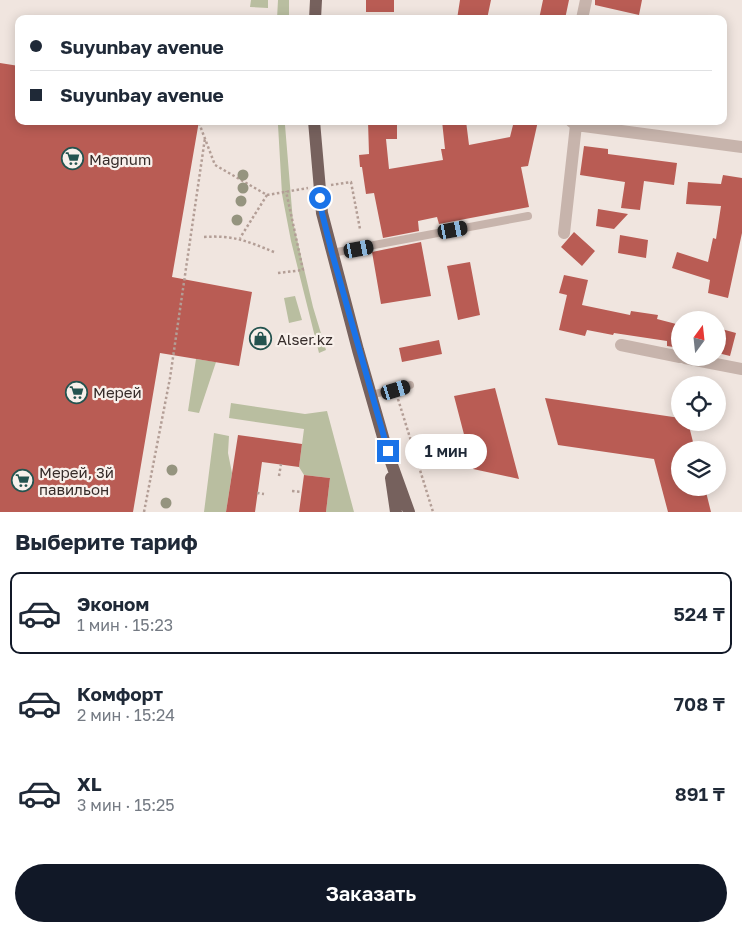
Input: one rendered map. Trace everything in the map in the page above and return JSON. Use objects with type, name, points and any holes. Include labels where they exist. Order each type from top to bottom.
[{"type":"main road","points":[[315,15],[316,0]]},
{"type":"main road","points":[[314,125],[322,213],[371,395],[409,512]]},
{"type":"main road","points":[[388,451],[396,512]]},
{"type":"street","points":[[583,15],[586,0]]},
{"type":"street","points":[[564,233],[574,125]]},
{"type":"street","points":[[588,125],[742,147]]},
{"type":"street","points":[[621,345],[671,355]]},
{"type":"street","points":[[726,366],[742,369]]},
{"type":"lane","points":[[332,253],[528,216]]},
{"type":"lane","points":[[371,395],[410,385]]},
{"type":"path","points":[[200,125],[215,165],[267,194],[240,238]]},
{"type":"path","points":[[144,512],[170,378],[205,138]]},
{"type":"path","points":[[352,182],[360,229]]},
{"type":"path","points":[[278,273],[303,270],[286,191]]},
{"type":"path","points":[[204,236],[240,238],[274,252]]},
{"type":"path","points":[[396,390],[433,512]]},
{"type":"path","points":[[279,476],[281,464]]},
{"type":"path","points":[[292,491],[302,492]]},
{"type":"path","points":[[258,493],[264,494]]},
{"type":"green space","points":[[251,0],[268,0],[268,8],[250,7]]},
{"type":"green space","points":[[278,0],[289,0],[289,15],[277,15]]},
{"type":"green space","points":[[278,125],[285,125],[293,222],[313,307],[326,350],[319,353],[291,241],[282,194]]},
{"type":"green space","points":[[295,296],[302,320],[289,323],[284,298]]},
{"type":"green space","points":[[196,359],[216,362],[199,413],[188,411]]},
{"type":"green space","points":[[231,403],[305,414],[327,411],[354,512],[326,512],[330,478],[304,475],[299,467],[304,429],[229,418]]},
{"type":"green space","points":[[214,433],[229,436],[228,453],[232,473],[226,512],[204,512]]},
{"type":"building","points":[[366,0],[394,0],[394,12],[366,12]]},
{"type":"building","points":[[460,0],[491,0],[488,15],[458,15]]},
{"type":"building","points":[[543,0],[569,0],[566,15],[540,15]]},
{"type":"building","points":[[595,0],[642,0],[639,15],[595,5]]},
{"type":"building","name":"Мерей","points":[[0,63],[15,65],[15,125],[198,125],[172,277],[252,292],[239,366],[160,353],[133,512],[0,512]]},
{"type":"building","points":[[368,125],[397,125],[397,139],[386,139],[389,169],[443,160],[441,149],[445,149],[442,125],[466,125],[469,145],[510,137],[513,125],[537,125],[528,166],[521,167],[529,207],[439,224],[437,217],[418,221],[419,231],[383,238],[374,193],[366,194],[362,167],[360,167],[359,155],[369,154]]},
{"type":"building","points":[[584,146],[608,149],[608,154],[677,163],[674,185],[644,181],[640,210],[621,208],[625,182],[580,175]]},
{"type":"building","points":[[723,175],[742,178],[742,233],[728,298],[708,293],[710,280],[672,268],[677,252],[708,262],[713,238],[716,239],[721,206],[686,204],[688,182],[721,184]]},
{"type":"building","points":[[598,209],[628,214],[614,229],[596,226]]},
{"type":"building","points":[[574,232],[595,251],[582,266],[561,247]]},
{"type":"building","points":[[620,235],[648,240],[646,258],[618,253]]},
{"type":"building","points":[[421,242],[431,296],[381,304],[372,252]]},
{"type":"building","points":[[470,262],[480,315],[458,320],[447,266]]},
{"type":"building","points":[[564,275],[588,280],[582,305],[630,315],[631,311],[658,315],[657,319],[671,323],[671,347],[667,346],[667,341],[614,333],[613,335],[587,330],[585,336],[559,330],[567,295],[559,293]]},
{"type":"building","points":[[726,330],[736,333],[730,356],[726,355]]},
{"type":"building","points":[[439,340],[442,354],[402,362],[399,348]]},
{"type":"building","points":[[495,388],[519,479],[473,469],[454,396]]},
{"type":"building","points":[[545,398],[671,417],[671,431],[690,431],[693,441],[671,441],[671,496],[707,496],[711,512],[668,512],[654,459],[558,445]]},
{"type":"building","points":[[238,435],[302,444],[299,467],[262,462],[255,512],[226,512]]},
{"type":"building","points":[[304,475],[330,478],[326,512],[299,512]]},
{"type":"place","name":"Magnum","points":[[73,159]]},
{"type":"place","name":"Alser.kz","points":[[261,339]]},
{"type":"place","name":"Мерей","points":[[77,392]]},
{"type":"place","name":"Мерей, 3й павильон","points":[[23,481]]},
{"type":"route","points":[[320,198],[322,213],[358,350],[388,451]]}]
